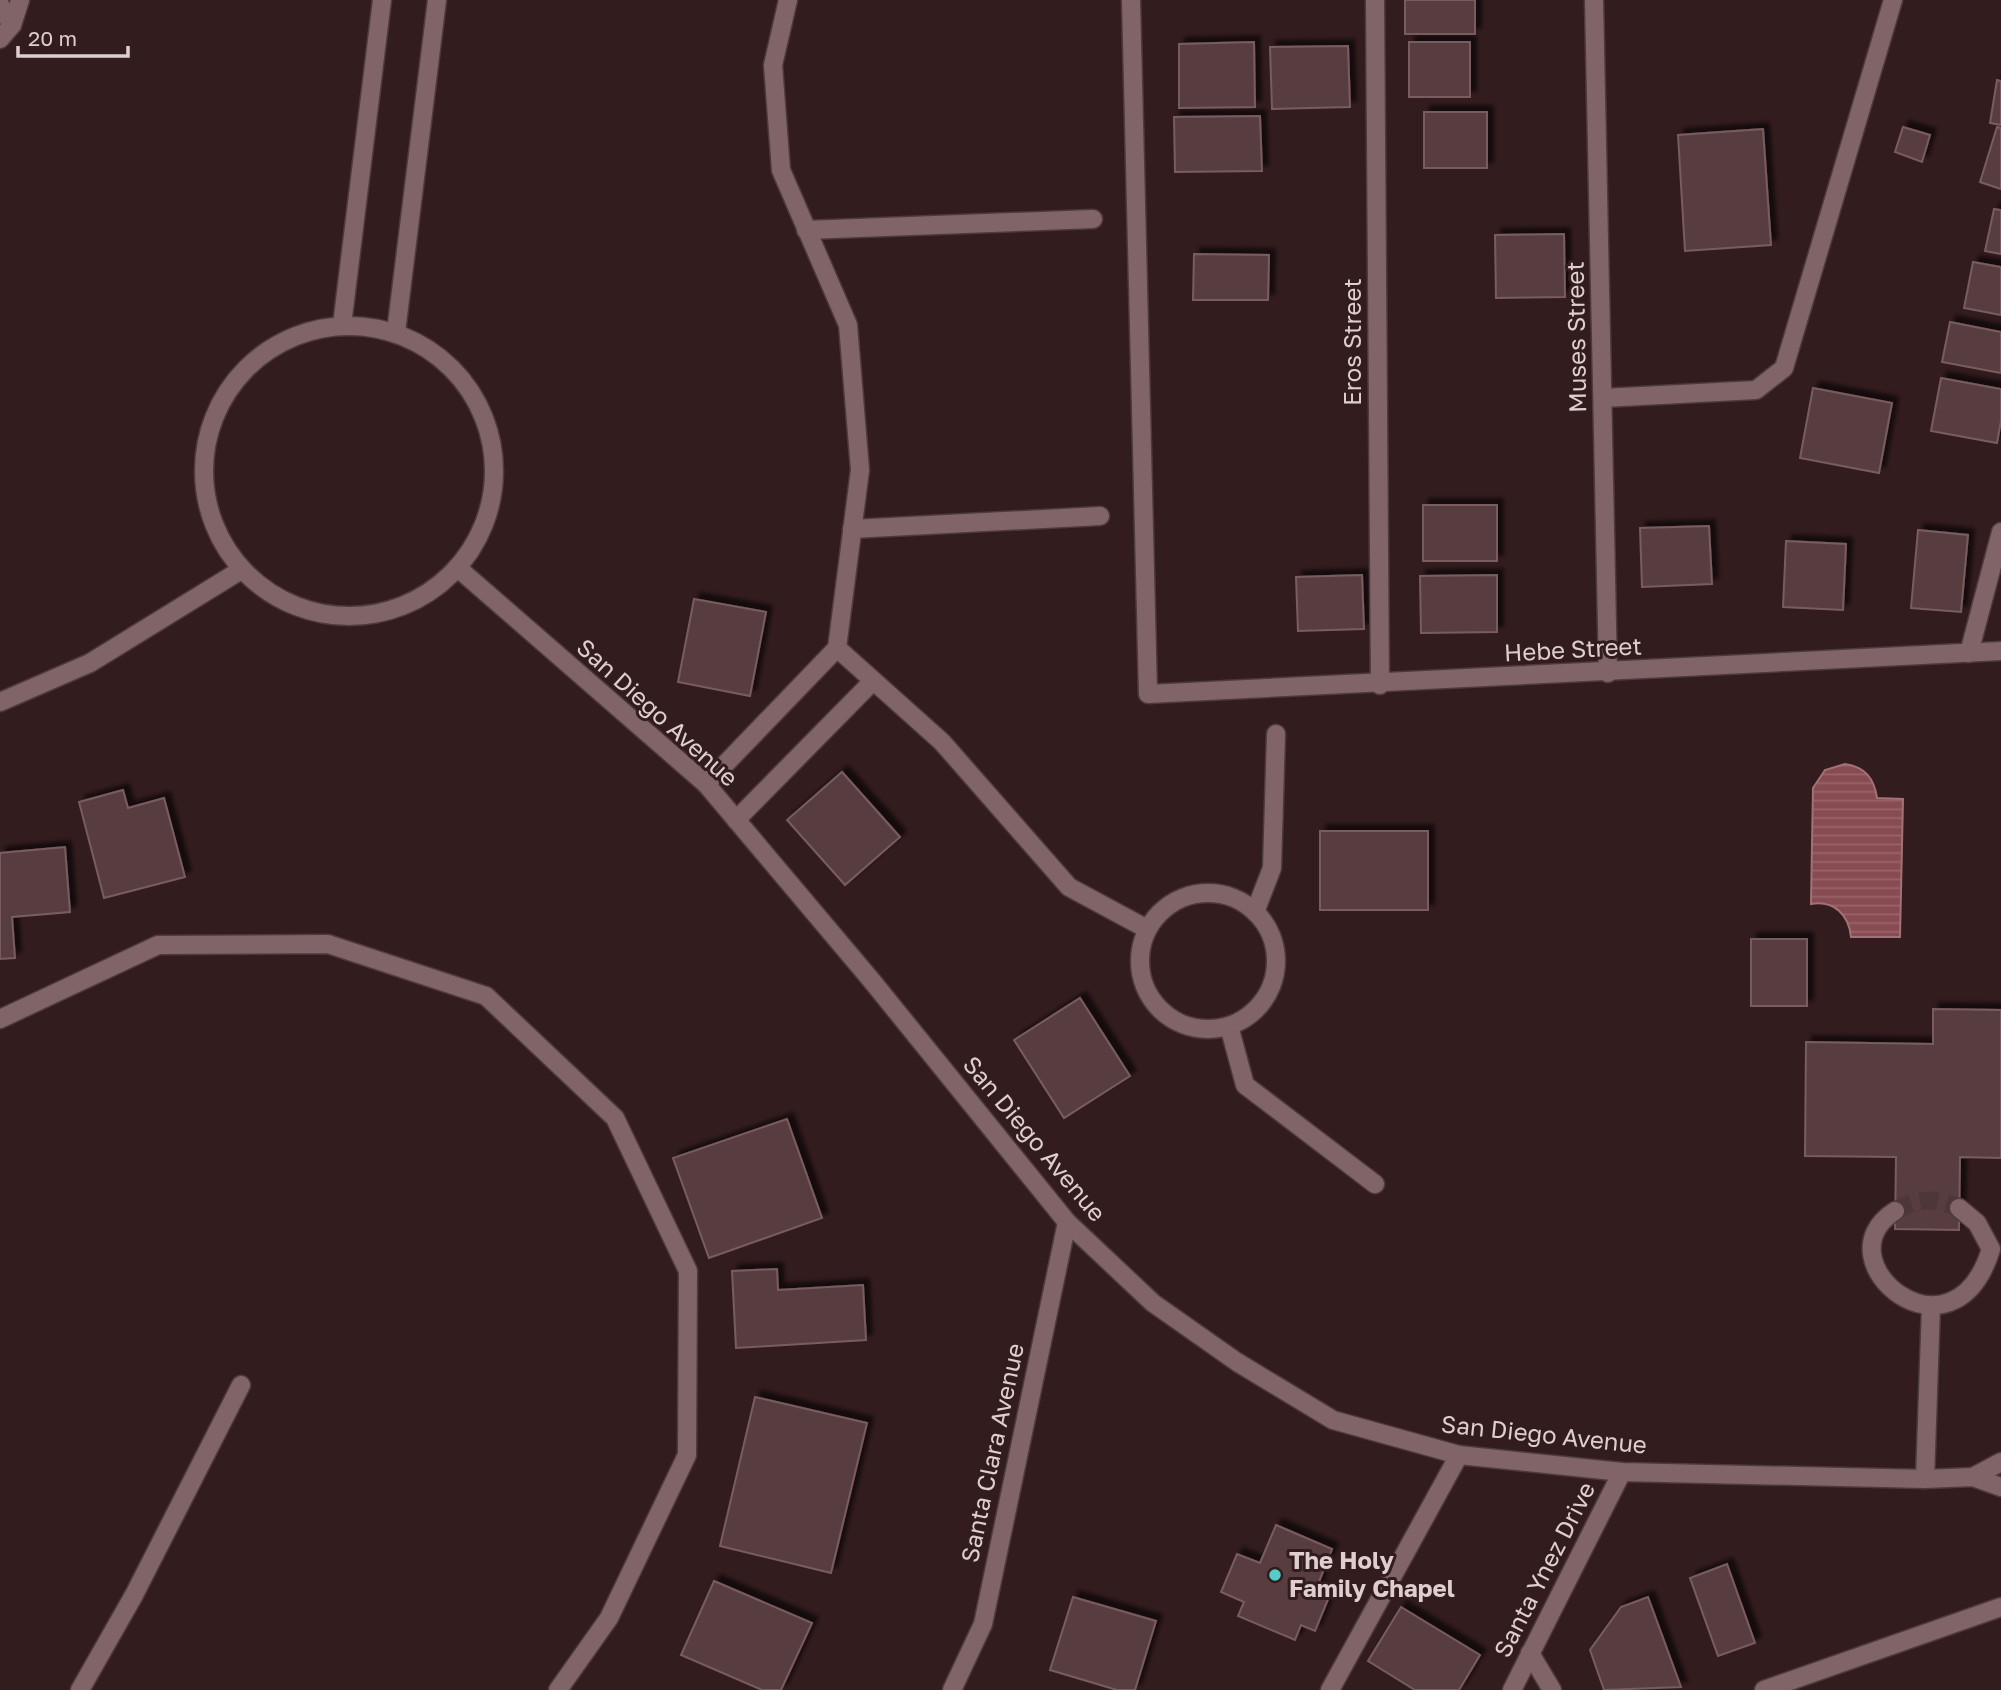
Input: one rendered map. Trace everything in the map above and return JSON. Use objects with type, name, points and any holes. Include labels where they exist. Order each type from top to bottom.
[{"type":"street","points":[[6,32],[20,0]]},
{"type":"street","points":[[342,325],[382,0]]},
{"type":"street","points":[[396,332],[437,0]]},
{"type":"street","points":[[706,784],[837,648],[860,470],[848,325],[780,170],[773,65],[788,0]]},
{"type":"street","name":"Hebe Street","points":[[1131,0],[1148,694],[1608,673],[2001,651]]},
{"type":"street","name":"Eros Street","points":[[1375,0],[1380,684]]},
{"type":"street","name":"Muses Street","points":[[1594,0],[1608,673]]},
{"type":"street","points":[[1603,398],[1756,390],[1784,368],[1893,0]]},
{"type":"street","points":[[0,5],[6,32]]},
{"type":"street","points":[[806,230],[1093,219]]},
{"type":"street","points":[[342,325],[396,332],[439,355],[472,390],[492,433],[496,481],[484,528],[459,569],[420,598],[374,615],[326,615],[280,599],[241,570],[215,530],[203,485],[206,438],[224,394],[254,359],[295,335],[342,325]]},
{"type":"street","points":[[852,529],[1100,516]]},
{"type":"street","points":[[1969,653],[2001,532]]},
{"type":"street","name":"San Diego Avenue","points":[[459,569],[706,784],[1067,1222],[1153,1303],[1237,1362],[1322,1413],[1386,1436],[1459,1455],[1622,1472],[1925,1479],[1973,1477]]},
{"type":"street","points":[[0,702],[90,663],[241,570]]},
{"type":"street","points":[[837,648],[942,742],[1069,887],[1147,929]]},
{"type":"street","points":[[736,820],[872,682]]},
{"type":"street","points":[[1255,912],[1272,868],[1276,734]]},
{"type":"street","points":[[1196,894],[1217,894],[1237,900],[1255,912],[1269,930],[1276,953],[1275,976],[1266,998],[1250,1015],[1229,1026],[1206,1030],[1183,1025],[1164,1013],[1149,996],[1141,974],[1140,951],[1147,929],[1160,913],[1177,901],[1196,894]]},
{"type":"street","points":[[0,1019],[158,945],[328,944],[485,996],[615,1118],[688,1271],[687,1455],[609,1618],[558,1690]]},
{"type":"street","points":[[1229,1026],[1245,1085],[1375,1184]]},
{"type":"street","points":[[1895,1210],[1879,1228],[1872,1245],[1872,1263],[1889,1288],[1913,1302],[1931,1306],[1960,1297],[1975,1284],[1996,1248],[1977,1223],[1959,1208]]},
{"type":"street","name":"Santa Clara Avenue","points":[[952,1690],[983,1624],[1067,1222]]},
{"type":"street","points":[[1925,1479],[1931,1306]]},
{"type":"street","points":[[80,1690],[134,1595],[241,1385]]},
{"type":"street","points":[[1329,1690],[1459,1455]]},
{"type":"street","points":[[1973,1477],[2001,1462]]},
{"type":"street","name":"Santa Ynez Drive","points":[[1512,1690],[1622,1472]]},
{"type":"street","points":[[1973,1477],[2001,1487]]},
{"type":"street","points":[[1764,1690],[2001,1606]]},
{"type":"street","points":[[1530,1653],[1552,1690]]},
{"type":"shaded area","points":[[1845,764],[1858,768],[1871,779],[1877,798],[1903,799],[1900,937],[1851,937],[1847,922],[1839,911],[1827,904],[1811,904],[1813,788],[1825,770]]},
{"type":"building","points":[[1405,0],[1475,0],[1475,34],[1405,34]]},
{"type":"building","points":[[1254,42],[1255,107],[1179,108],[1179,44]]},
{"type":"building","points":[[1409,42],[1470,42],[1470,97],[1409,97]]},
{"type":"building","points":[[1348,46],[1350,107],[1272,109],[1270,47]]},
{"type":"building","points":[[1997,80],[2001,81],[2001,125],[1990,123]]},
{"type":"building","points":[[1424,112],[1487,112],[1487,168],[1424,168]]},
{"type":"building","points":[[1260,116],[1262,171],[1175,172],[1174,117]]},
{"type":"building","points":[[1903,127],[1930,135],[1922,162],[1895,152]]},
{"type":"building","points":[[1997,127],[2001,128],[2001,189],[1980,182]]},
{"type":"building","points":[[1763,129],[1771,245],[1685,251],[1678,135]]},
{"type":"building","points":[[1994,209],[2001,210],[2001,254],[1985,251]]},
{"type":"building","points":[[1564,234],[1565,297],[1496,298],[1495,235]]},
{"type":"building","points":[[1194,254],[1269,255],[1268,300],[1193,300]]},
{"type":"building","points":[[1973,262],[2001,267],[2001,315],[1964,308]]},
{"type":"building","points":[[1950,322],[2001,332],[2001,373],[1942,362]]},
{"type":"building","points":[[1941,378],[2001,389],[2001,421],[1997,443],[1931,431]]},
{"type":"building","points":[[1813,388],[1892,403],[1879,473],[1800,458]]},
{"type":"building","points":[[1423,505],[1497,505],[1497,561],[1423,561]]},
{"type":"building","points":[[1709,526],[1712,584],[1642,587],[1640,528]]},
{"type":"building","points":[[1918,530],[1968,535],[1961,612],[1911,608]]},
{"type":"building","points":[[1786,541],[1846,544],[1843,610],[1783,607]]},
{"type":"building","points":[[1362,575],[1364,629],[1298,631],[1296,577]]},
{"type":"building","points":[[1497,575],[1497,632],[1421,633],[1420,576]]},
{"type":"building","points":[[694,599],[766,612],[750,696],[678,682]]},
{"type":"building","points":[[842,772],[900,837],[845,885],[787,820]]},
{"type":"building","points":[[123,790],[128,808],[164,798],[185,877],[104,898],[79,802]]},
{"type":"building","points":[[1320,831],[1428,831],[1428,910],[1320,910]]},
{"type":"building","points":[[65,847],[70,912],[12,917],[15,958],[0,959],[0,853]]},
{"type":"building","points":[[1751,939],[1807,939],[1807,1006],[1751,1006]]},
{"type":"building","points":[[1080,998],[1130,1076],[1064,1118],[1014,1040]]},
{"type":"building","points":[[1933,1009],[2001,1010],[2001,1158],[1960,1157],[1959,1230],[1895,1229],[1896,1157],[1805,1156],[1806,1042],[1933,1044]]},
{"type":"building","points":[[787,1119],[822,1218],[709,1258],[673,1158]]},
{"type":"building","points":[[777,1269],[778,1290],[863,1285],[866,1340],[736,1348],[732,1271]]},
{"type":"building","points":[[755,1397],[867,1423],[831,1573],[720,1546]]},
{"type":"building","name":"The Holy Family Chapel","points":[[1276,1525],[1332,1549],[1317,1587],[1331,1592],[1315,1631],[1301,1625],[1295,1640],[1238,1616],[1244,1602],[1221,1592],[1237,1554],[1260,1563]]},
{"type":"building","points":[[1727,1564],[1755,1643],[1718,1656],[1690,1578]]},
{"type":"building","points":[[714,1581],[812,1623],[781,1690],[762,1690],[681,1655]]},
{"type":"building","points":[[1073,1597],[1156,1621],[1135,1690],[1117,1690],[1050,1670]]},
{"type":"building","points":[[1648,1597],[1681,1687],[1604,1690],[1590,1650],[1621,1607]]},
{"type":"building","points":[[1401,1607],[1480,1655],[1459,1690],[1415,1690],[1368,1661]]},
{"type":"tunnel","points":[[1895,1211],[1919,1201],[1943,1202],[1959,1208]]},
{"type":"place","name":"The Holy Family Chapel","points":[[1275,1575]]}]
